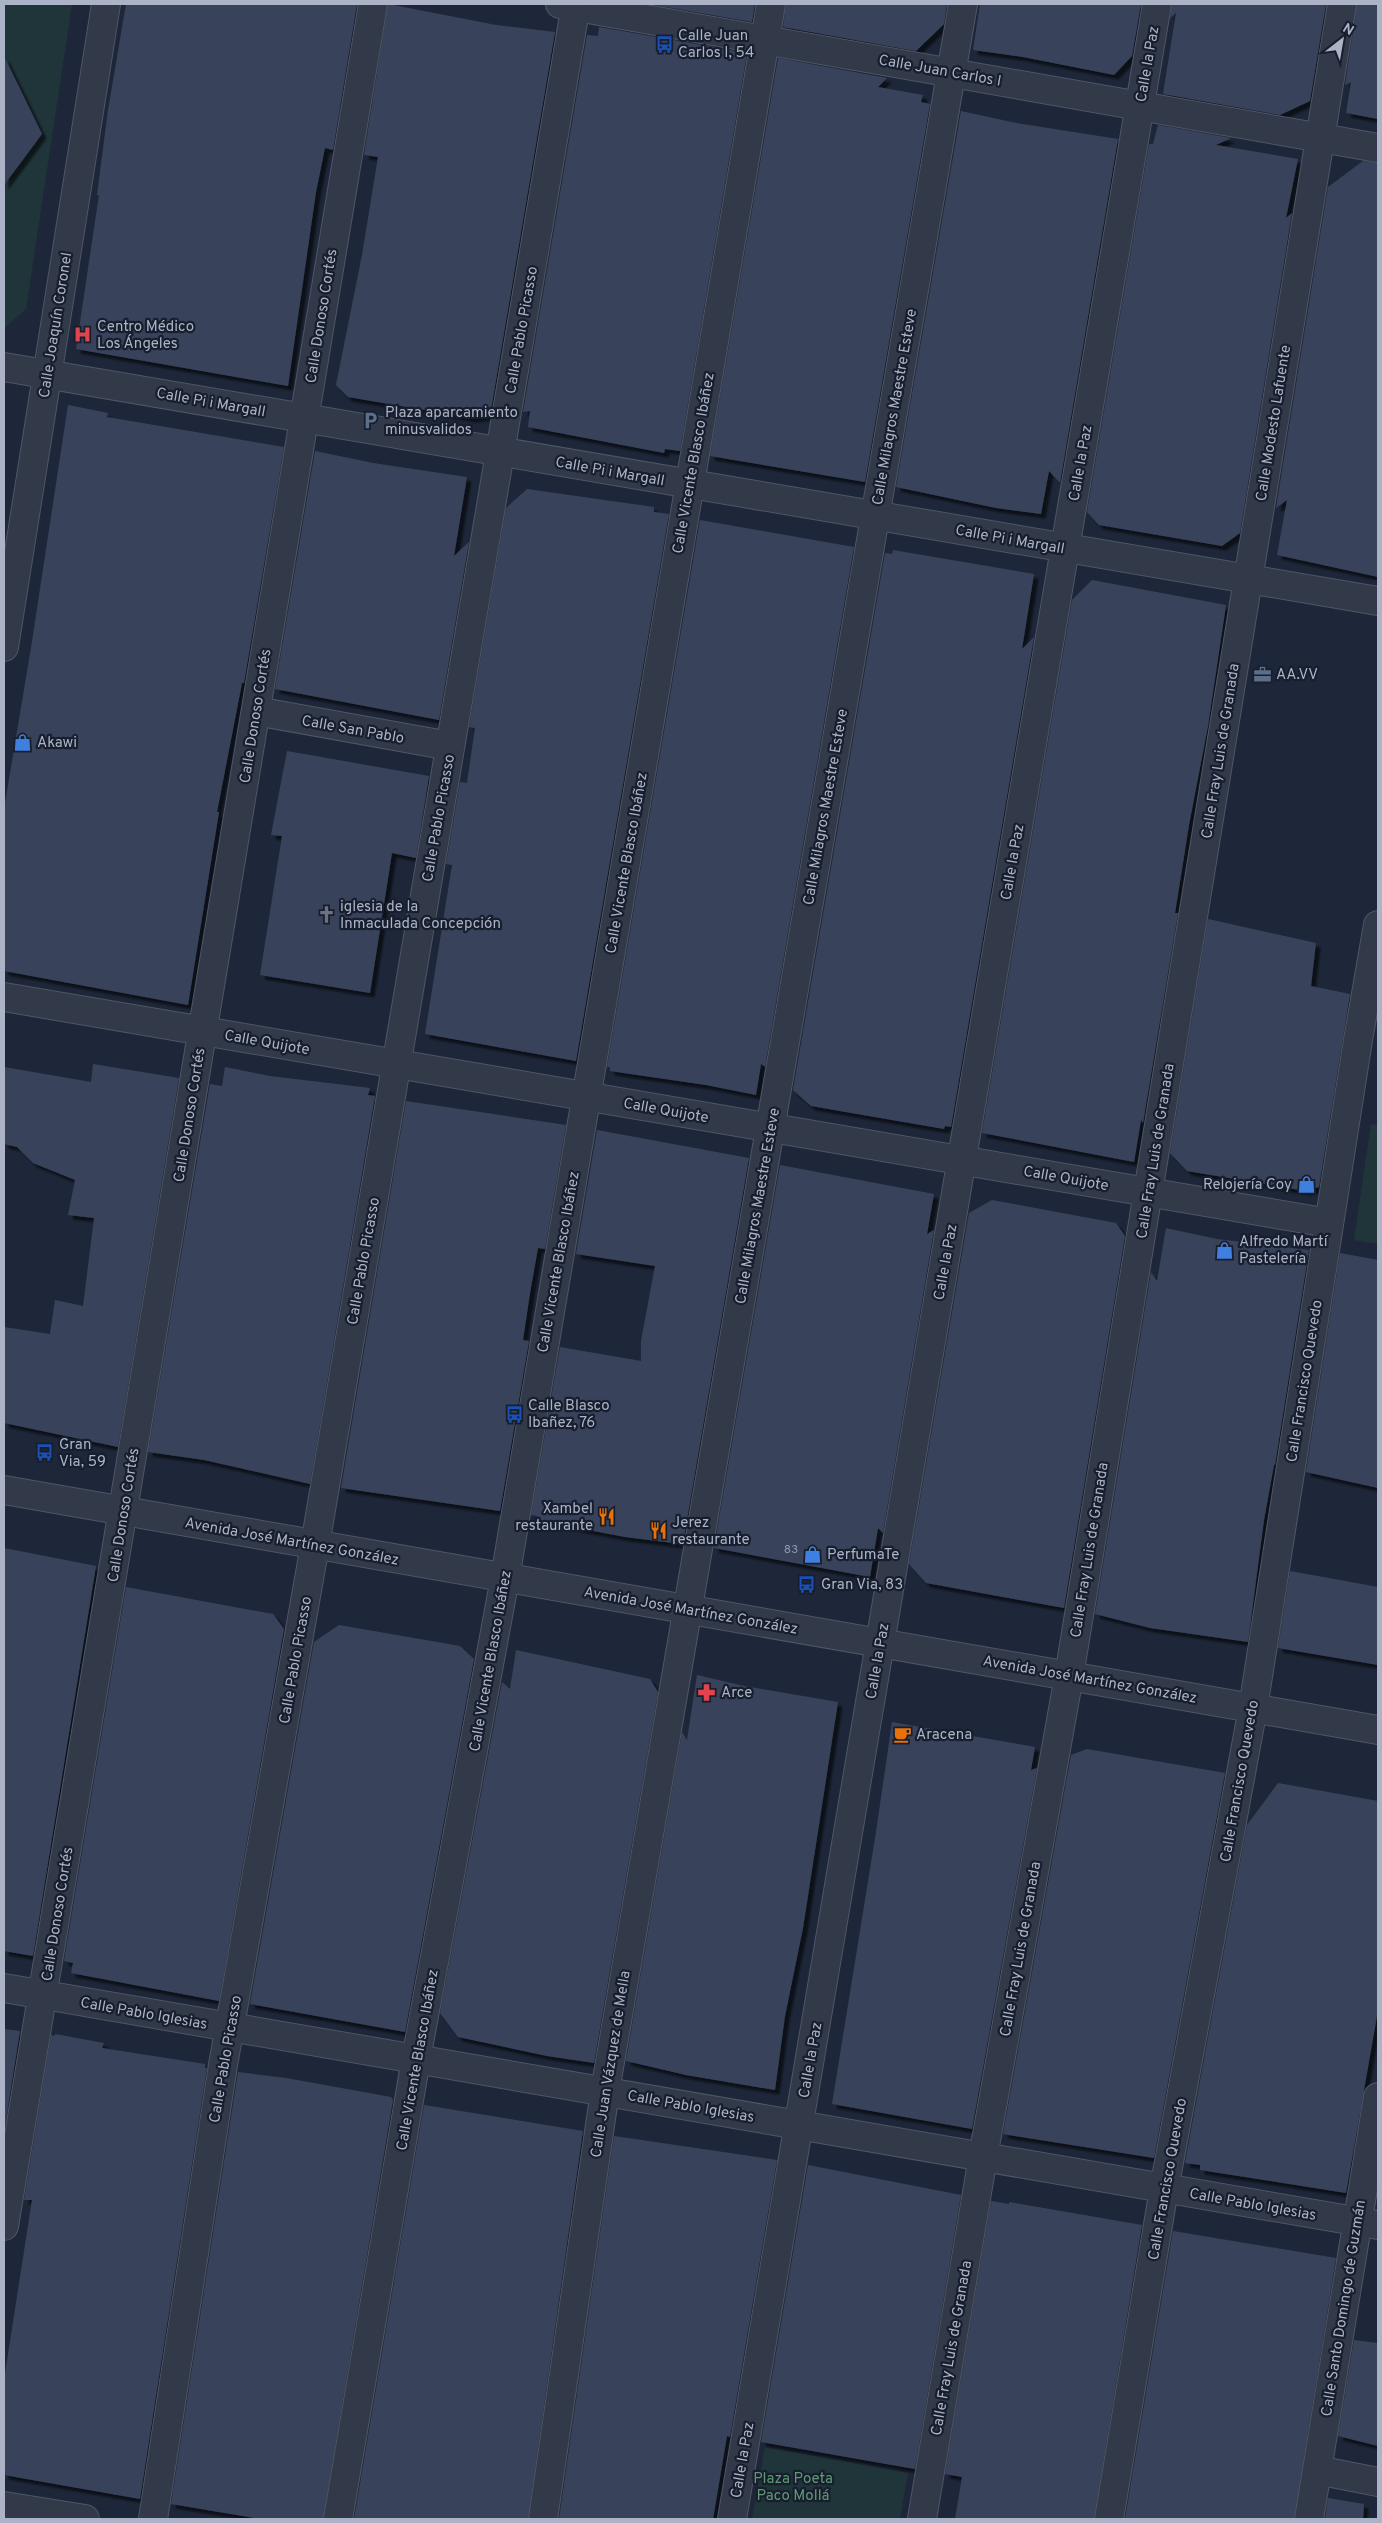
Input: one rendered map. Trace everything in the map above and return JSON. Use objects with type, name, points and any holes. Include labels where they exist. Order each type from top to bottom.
[{"type":"street","name":"Calle Joaquín Coronel","points":[[4,647],[106,4]]},
{"type":"street","name":"Calle Donoso Cortés","points":[[4,2226],[44,1995],[373,4]]},
{"type":"street","name":"Calle Vicente Blasco Ibáñez","points":[[338,2519],[416,2059],[505,1578],[771,4]]},
{"type":"street","name":"Calle Milagros Maestre Esteve","points":[[687,1609],[963,4]]},
{"type":"street","name":"Calle la Paz","points":[[732,2519],[1157,4]]},
{"type":"street","name":"Calle Modesto Lafuente","points":[[1248,580],[1342,4]]},
{"type":"street","name":"Calle Juan Carlos I","points":[[571,5],[1378,148]]},
{"type":"street","name":"Calle Pablo Picasso","points":[[153,2519],[230,2028],[316,1545],[500,452],[571,5]]},
{"type":"street","name":"Calle Pi i Margall","points":[[4,367],[1378,602]]},
{"type":"street","name":"Calle Fray Luis de Granada","points":[[922,2519],[983,2157],[1069,1676],[1248,580]]},
{"type":"street","name":"Calle San Pablo","points":[[256,711],[450,746]]},
{"type":"street","name":"Calle Francisco Quevedo","points":[[1109,2519],[1164,2188],[1253,1708],[1358,1040],[1378,926]]},
{"type":"street","name":"Calle Quijote","points":[[4,997],[1329,1223]]},
{"type":"street","name":"Avenida José Martínez González","points":[[4,1490],[1378,1730]]},
{"type":"street","name":"Calle Juan Vázquez de Mella","points":[[543,2519],[605,2091],[687,1609]]},
{"type":"street","name":"Calle Pablo Iglesias","points":[[4,1988],[1368,2223]]},
{"type":"street","name":"Calle Santo Domingo de Guzmán","points":[[1309,2519],[1317,2470],[1368,2223],[1378,2098]]},
{"type":"street","points":[[1317,2470],[1378,2482]]},
{"type":"street","points":[[4,2506],[85,2519]]},
{"type":"green space","points":[[4,4],[72,4],[26,309],[4,328]]},
{"type":"green space","points":[[1371,1124],[1378,1125],[1378,1244],[1354,1240]]},
{"type":"green space","name":"Plaza Poeta Paco Mollá","points":[[765,2447],[908,2473],[900,2519],[752,2519]]},
{"type":"building","points":[[126,4],[357,4],[333,150],[325,148],[316,192],[288,386],[76,349],[99,195],[97,195],[108,110]]},
{"type":"building","points":[[388,4],[496,25],[555,32],[490,416],[471,418],[348,397],[336,385],[362,255],[378,157],[364,155]]},
{"type":"building","points":[[649,4],[755,4],[752,22]]},
{"type":"building","points":[[786,4],[947,4],[944,24],[916,51],[783,27]]},
{"type":"building","points":[[980,4],[1141,4],[1132,56],[1114,75],[1023,57],[973,50]]},
{"type":"building","points":[[1172,4],[1326,4],[1310,101],[1280,115],[1163,94],[1176,13],[1170,18]]},
{"type":"building","points":[[1357,4],[1378,4],[1378,119],[1346,113],[1351,82],[1345,85]]},
{"type":"building","points":[[599,27],[747,53],[680,451],[665,449],[664,453],[528,427],[530,411],[523,412],[587,35],[598,36]]},
{"type":"building","points":[[4,56],[42,134],[4,185]]},
{"type":"building","points":[[778,58],[887,78],[878,87],[923,95],[921,102],[930,104],[865,482],[710,456]]},
{"type":"building","points":[[961,111],[1016,123],[1118,139],[1060,483],[1049,471],[1041,514],[996,508],[896,487]]},
{"type":"building","points":[[1158,125],[1231,138],[1216,145],[1298,159],[1286,218],[1292,213],[1240,533],[1222,546],[1099,525],[1087,512],[1149,144],[1153,144]]},
{"type":"building","points":[[1363,161],[1378,163],[1378,577],[1277,555],[1287,500],[1276,508],[1328,187]]},
{"type":"building","points":[[68,405],[108,413],[107,417],[284,447],[244,683],[242,683],[217,812],[219,812],[188,1005],[4,971],[4,809]]},
{"type":"building","points":[[315,451],[373,463],[467,477],[454,556],[469,542],[439,720],[275,689]]},
{"type":"building","points":[[527,489],[654,507],[654,512],[669,514],[576,1061],[425,1034],[452,865],[446,864],[460,782],[467,783],[475,728],[469,727],[506,508]]},
{"type":"building","points":[[700,520],[854,547],[765,1067],[761,1064],[756,1095],[706,1085],[610,1071],[610,1067],[607,1067]]},
{"type":"building","points":[[893,550],[1034,574],[1022,649],[1034,637],[951,1127],[945,1126],[944,1129],[811,1106],[793,1090],[885,553],[892,554]]},
{"type":"building","points":[[1092,580],[1226,605],[1208,726],[1189,825],[1175,913],[1178,913],[1143,1123],[1141,1120],[1134,1162],[982,1133],[1072,600]]},
{"type":"building","name":"iglesia de la Inmaculada Concepción","points":[[287,751],[429,776],[416,858],[392,853],[370,993],[260,975],[282,836],[271,835]]},
{"type":"building","points":[[1208,919],[1316,943],[1311,986],[1350,994],[1319,1187],[1306,1191],[1187,1171],[1170,1153]]},
{"type":"building","points":[[93,1064],[179,1078],[118,1447],[4,1423],[4,1327],[50,1334],[55,1300],[83,1306],[94,1218],[68,1215],[75,1180],[33,1163],[17,1147],[4,1144],[4,1067],[91,1082]]},
{"type":"building","points":[[225,1067],[270,1076],[370,1088],[368,1095],[375,1096],[310,1484],[204,1460],[148,1452],[210,1084],[222,1086]]},
{"type":"building","points":[[406,1101],[566,1125],[545,1249],[538,1248],[530,1293],[523,1340],[529,1341],[500,1511],[341,1488]]},
{"type":"building","points":[[597,1130],[749,1158],[683,1543],[681,1544],[625,1537],[536,1520],[537,1516],[531,1515],[560,1347],[641,1361],[641,1341],[655,1266],[576,1254]]},
{"type":"building","points":[[780,1165],[934,1194],[927,1234],[934,1230],[883,1533],[878,1528],[870,1577],[714,1548]]},
{"type":"building","points":[[992,1200],[1116,1223],[1125,1236],[1064,1608],[926,1583],[909,1564],[969,1213]]},
{"type":"building","points":[[1166,1228],[1217,1239],[1309,1250],[1275,1465],[1264,1520],[1248,1642],[1150,1628],[1095,1614],[1151,1272],[1157,1281]]},
{"type":"building","points":[[1340,1253],[1378,1260],[1378,1488],[1306,1472]]},
{"type":"building","points":[[4,1548],[96,1566],[33,1956],[4,1951]]},
{"type":"building","points":[[1290,1571],[1378,1587],[1378,1665],[1278,1648]]},
{"type":"building","points":[[126,1587],[273,1614],[284,1629],[219,2001],[71,1973],[73,1963],[64,1961]]},
{"type":"building","points":[[339,1625],[460,1646],[474,1659],[405,2032],[250,2004],[314,1642]]},
{"type":"building","points":[[516,1650],[650,1679],[658,1692],[594,2063],[547,2056],[458,2037],[440,2013],[502,1682],[510,1689]]},
{"type":"building","points":[[697,1675],[744,1686],[838,1702],[803,1928],[785,2016],[775,2090],[686,2075],[626,2061],[682,1732],[687,1740]]},
{"type":"building","points":[[892,1722],[1035,1747],[1031,1770],[1037,1768],[972,2129],[832,2104]]},
{"type":"building","points":[[1087,1749],[1225,1773],[1154,2158],[1003,2134],[1071,1755]]},
{"type":"building","points":[[1278,1783],[1378,1801],[1378,2010],[1346,2193],[1200,2170],[1200,2165],[1185,2163],[1247,1825]]},
{"type":"building","points":[[4,2029],[20,2031],[4,2132]]},
{"type":"building","points":[[55,2034],[104,2043],[102,2048],[205,2064],[205,2068],[207,2068],[140,2499],[4,2475],[4,2380],[32,2200],[24,2200],[51,2035],[55,2036]]},
{"type":"building","points":[[238,2072],[286,2078],[391,2097],[393,2100],[323,2519],[260,2519],[171,2504]]},
{"type":"building","points":[[424,2105],[583,2131],[528,2519],[354,2519]]},
{"type":"building","points":[[614,2136],[777,2160],[730,2437],[727,2436],[713,2519],[559,2519]]},
{"type":"building","points":[[808,2165],[961,2195],[915,2469],[761,2442]]},
{"type":"building","points":[[991,2201],[1009,2204],[1009,2202],[1142,2225],[1094,2519],[955,2519],[962,2477],[945,2474]]},
{"type":"building","points":[[1173,2231],[1336,2258],[1294,2519],[1125,2519]]},
{"type":"building","points":[[1354,2340],[1378,2343],[1378,2446],[1338,2436]]},
{"type":"building","points":[[1328,2498],[1364,2504],[1363,2519],[1325,2519]]},
{"type":"place","name":"Calle Juan Carlos I, 54","points":[[664,44]]},
{"type":"place","name":"Centro Médico Los Ángeles","points":[[83,335]]},
{"type":"place","name":"Plaza aparcamiento minusvalidos","points":[[371,421]]},
{"type":"place","name":"AA.VV","points":[[1262,674]]},
{"type":"place","name":"Akawi","points":[[23,742]]},
{"type":"place","name":"iglesia de la Inmaculada Concepción","points":[[326,915]]},
{"type":"place","name":"Relojería Coy","points":[[1306,1184]]},
{"type":"place","name":"Alfredo Martí Pastelería","points":[[1225,1250]]},
{"type":"place","name":"Calle Blasco Ibañez, 76","points":[[514,1414]]},
{"type":"place","name":"Gran Via, 59","points":[[45,1453]]},
{"type":"place","name":"Xambel restaurante","points":[[607,1517]]},
{"type":"place","name":"Jerez restaurante","points":[[658,1531]]},
{"type":"place","name":"PerfumaTe","points":[[813,1554]]},
{"type":"place","name":"Gran Via, 83","points":[[807,1584]]},
{"type":"place","name":"Arce","points":[[707,1692]]},
{"type":"place","name":"Aracena","points":[[902,1734]]}]
